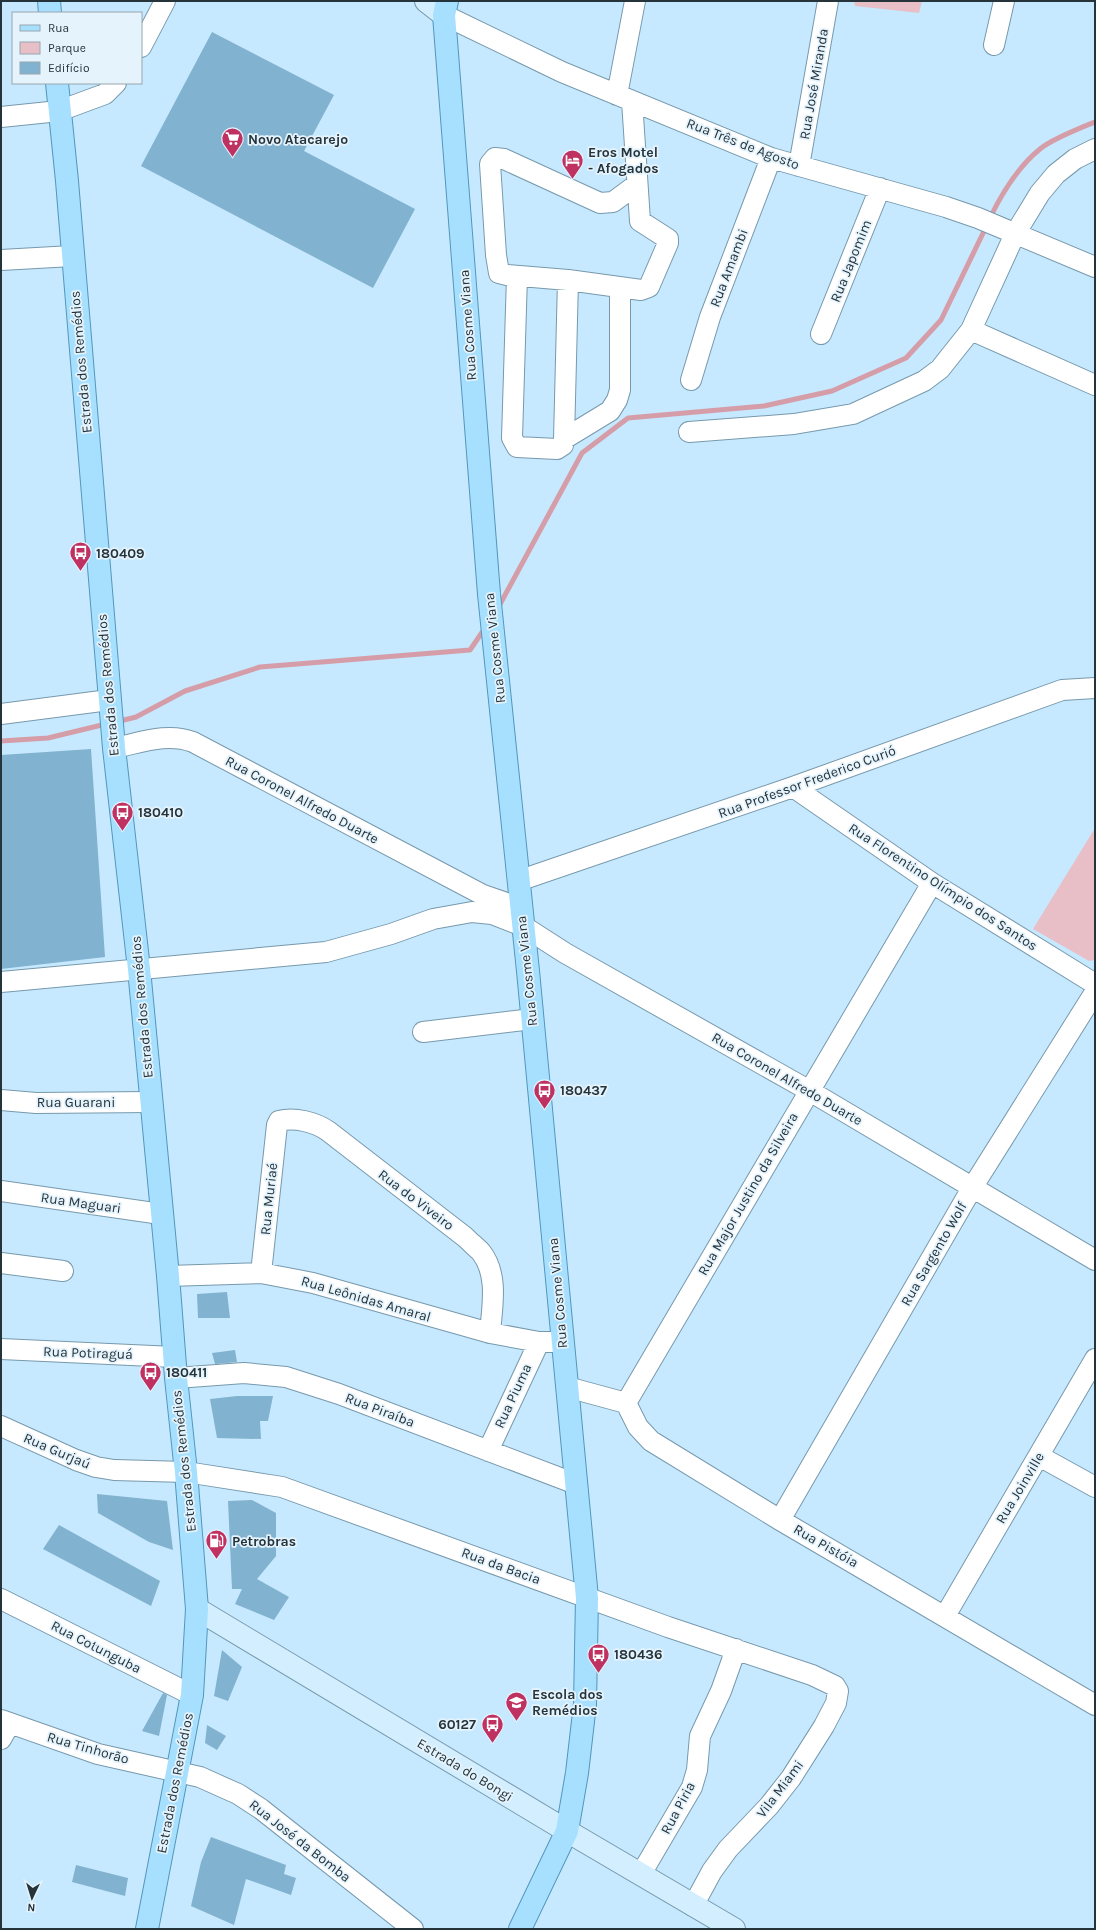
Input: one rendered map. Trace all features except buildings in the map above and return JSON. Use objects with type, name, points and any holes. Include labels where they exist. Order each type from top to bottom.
[{"type":"main road","points":[[49,1],[50,12]]},
{"type":"main road","name":"Rua Três de Agosto","points":[[426,1],[446,8]]},
{"type":"main road","name":"Rua Cosme Viana","points":[[446,8],[489,594],[532,1019],[587,1598],[585,1704],[577,1773],[567,1831],[520,1929]]},
{"type":"main road","name":"Estrada dos Remédios","points":[[57,84],[67,181],[113,742],[139,969],[150,1102],[186,1472],[197,1609],[192,1695],[147,1929]]},
{"type":"main road","name":"Estrada do Bongi","points":[[197,1609],[567,1831],[734,1929]]},
{"type":"street","points":[[142,45],[165,1]]},
{"type":"street","points":[[635,1],[625,98],[636,185],[640,221],[667,237],[668,242],[649,287],[642,290],[568,280],[501,274],[499,272],[496,255],[490,164],[491,160],[495,158],[504,159],[600,203],[613,202],[636,185]]},
{"type":"street","name":"Rua José Miranda","points":[[799,166],[828,1]]},
{"type":"street","points":[[994,45],[1004,1]]},
{"type":"street","name":"Rua Três de Agosto","points":[[446,8],[562,72],[771,158],[880,188],[978,218],[1095,267]]},
{"type":"street","points":[[1,118],[59,111],[105,94],[115,84]]},
{"type":"street","points":[[689,432],[794,424],[853,414],[924,381],[940,369],[971,330],[1011,232],[1056,174],[1075,159],[1095,149]]},
{"type":"street","name":"Rua Amambi","points":[[691,380],[710,317],[771,158]]},
{"type":"street","name":"Rua Japomim","points":[[821,334],[880,188]]},
{"type":"street","points":[[1,260],[72,256]]},
{"type":"street","points":[[517,276],[512,438],[517,448],[557,449],[563,445],[568,280]]},
{"type":"street","points":[[564,439],[610,411],[617,400],[620,390],[620,287]]},
{"type":"street","points":[[971,330],[1095,385]]},
{"type":"street","name":"Rua Professor Frederico Curió","points":[[518,881],[793,787],[1062,690],[1095,688]]},
{"type":"street","points":[[1,714],[110,701]]},
{"type":"street","name":"Rua Coronel Alfredo Duarte","points":[[113,742],[170,737],[181,737],[193,742],[522,917],[565,953],[808,1090],[1095,1260]]},
{"type":"street","name":"Rua Florentino Olímpio dos Santos","points":[[793,787],[932,883],[1095,984]]},
{"type":"street","name":"Rua Major Justino da Silveira","points":[[626,1403],[808,1090],[932,883]]},
{"type":"street","name":"Rua Coronel Alfredo Duarte","points":[[139,969],[326,952],[391,934],[433,918],[472,912],[522,917]]},
{"type":"street","points":[[1,982],[139,969]]},
{"type":"street","name":"Rua Sargento Wolf","points":[[780,1520],[972,1188],[1095,992]]},
{"type":"street","points":[[422,1032],[532,1019]]},
{"type":"street","name":"Rua Guarani","points":[[1,1100],[36,1103],[150,1102]]},
{"type":"street","name":"Rua do Viveiro","points":[[277,1125],[279,1121],[284,1120],[309,1122],[318,1125],[440,1218],[481,1252],[488,1267],[494,1289],[490,1333]]},
{"type":"street","name":"Rua Muriaé","points":[[261,1273],[277,1125]]},
{"type":"street","name":"Rua Maguari","points":[[1,1192],[161,1214]]},
{"type":"street","points":[[1,1263],[62,1271]]},
{"type":"street","name":"Rua Leônidas Amaral","points":[[168,1276],[261,1273],[313,1283],[490,1333],[539,1342],[563,1342]]},
{"type":"street","name":"Rua Piuma","points":[[488,1451],[539,1342]]},
{"type":"street","name":"Rua Potiraguá","points":[[1,1349],[174,1357]]},
{"type":"street","name":"Rua Joinville","points":[[945,1616],[1095,1359]]},
{"type":"street","name":"Rua Piraíba","points":[[176,1378],[244,1373],[286,1377],[339,1394],[576,1484]]},
{"type":"street","points":[[566,1387],[626,1403]]},
{"type":"street","name":"Rua Pistóia","points":[[626,1403],[638,1427],[651,1441],[780,1520],[1095,1705]]},
{"type":"street","name":"Rua Gurjaú","points":[[1,1426],[76,1460],[96,1467],[114,1470],[186,1472]]},
{"type":"street","points":[[1039,1456],[1095,1487]]},
{"type":"street","name":"Rua da Bacia","points":[[186,1472],[282,1487],[668,1627],[812,1675]]},
{"type":"street","name":"Rua Cotunguba","points":[[1,1599],[192,1695]]},
{"type":"street","name":"Rua Piria","points":[[642,1874],[692,1787],[697,1770],[700,1736],[721,1691],[736,1649]]},
{"type":"street","name":"Vila Miami","points":[[693,1906],[712,1871],[728,1850],[769,1806],[791,1778],[824,1726],[836,1703],[837,1687],[812,1675]]},
{"type":"street","name":"Rua Tinhorão","points":[[4,1728],[98,1754],[177,1770]]},
{"type":"street","name":"Rua José da Bomba","points":[[177,1770],[200,1777],[238,1794],[255,1805],[413,1929]]},
{"type":"green space","points":[[854,1],[922,1],[919,13],[855,6]]},
{"type":"green space","points":[[1095,828],[1095,960],[1089,961],[1033,929]]},
{"type":"waterway","points":[[990,218],[1012,180],[1032,156],[1052,141],[1095,122]]},
{"type":"waterway","points":[[498,608],[582,453],[628,418],[764,406],[832,391],[906,358],[941,320],[987,225]]},
{"type":"waterway","points":[[116,722],[136,717],[185,691],[260,667],[470,650],[485,628]]},
{"type":"waterway","points":[[1,741],[48,738],[106,724]]},
{"type":"place","name":"Novo Atacarejo","points":[[232,158]]},
{"type":"place","name":"Eros Motel - Afogados","points":[[572,180]]},
{"type":"place","name":"180409","points":[[81,572]]},
{"type":"place","name":"180410","points":[[122,832]]},
{"type":"place","name":"180437","points":[[544,1110]]},
{"type":"place","name":"180411","points":[[150,1392]]},
{"type":"place","name":"Petrobras","points":[[217,1560]]},
{"type":"place","name":"180436","points":[[598,1674]]},
{"type":"place","name":"Escola dos Remédios","points":[[517,1722]]},
{"type":"place","name":"60127","points":[[492,1744]]}]
